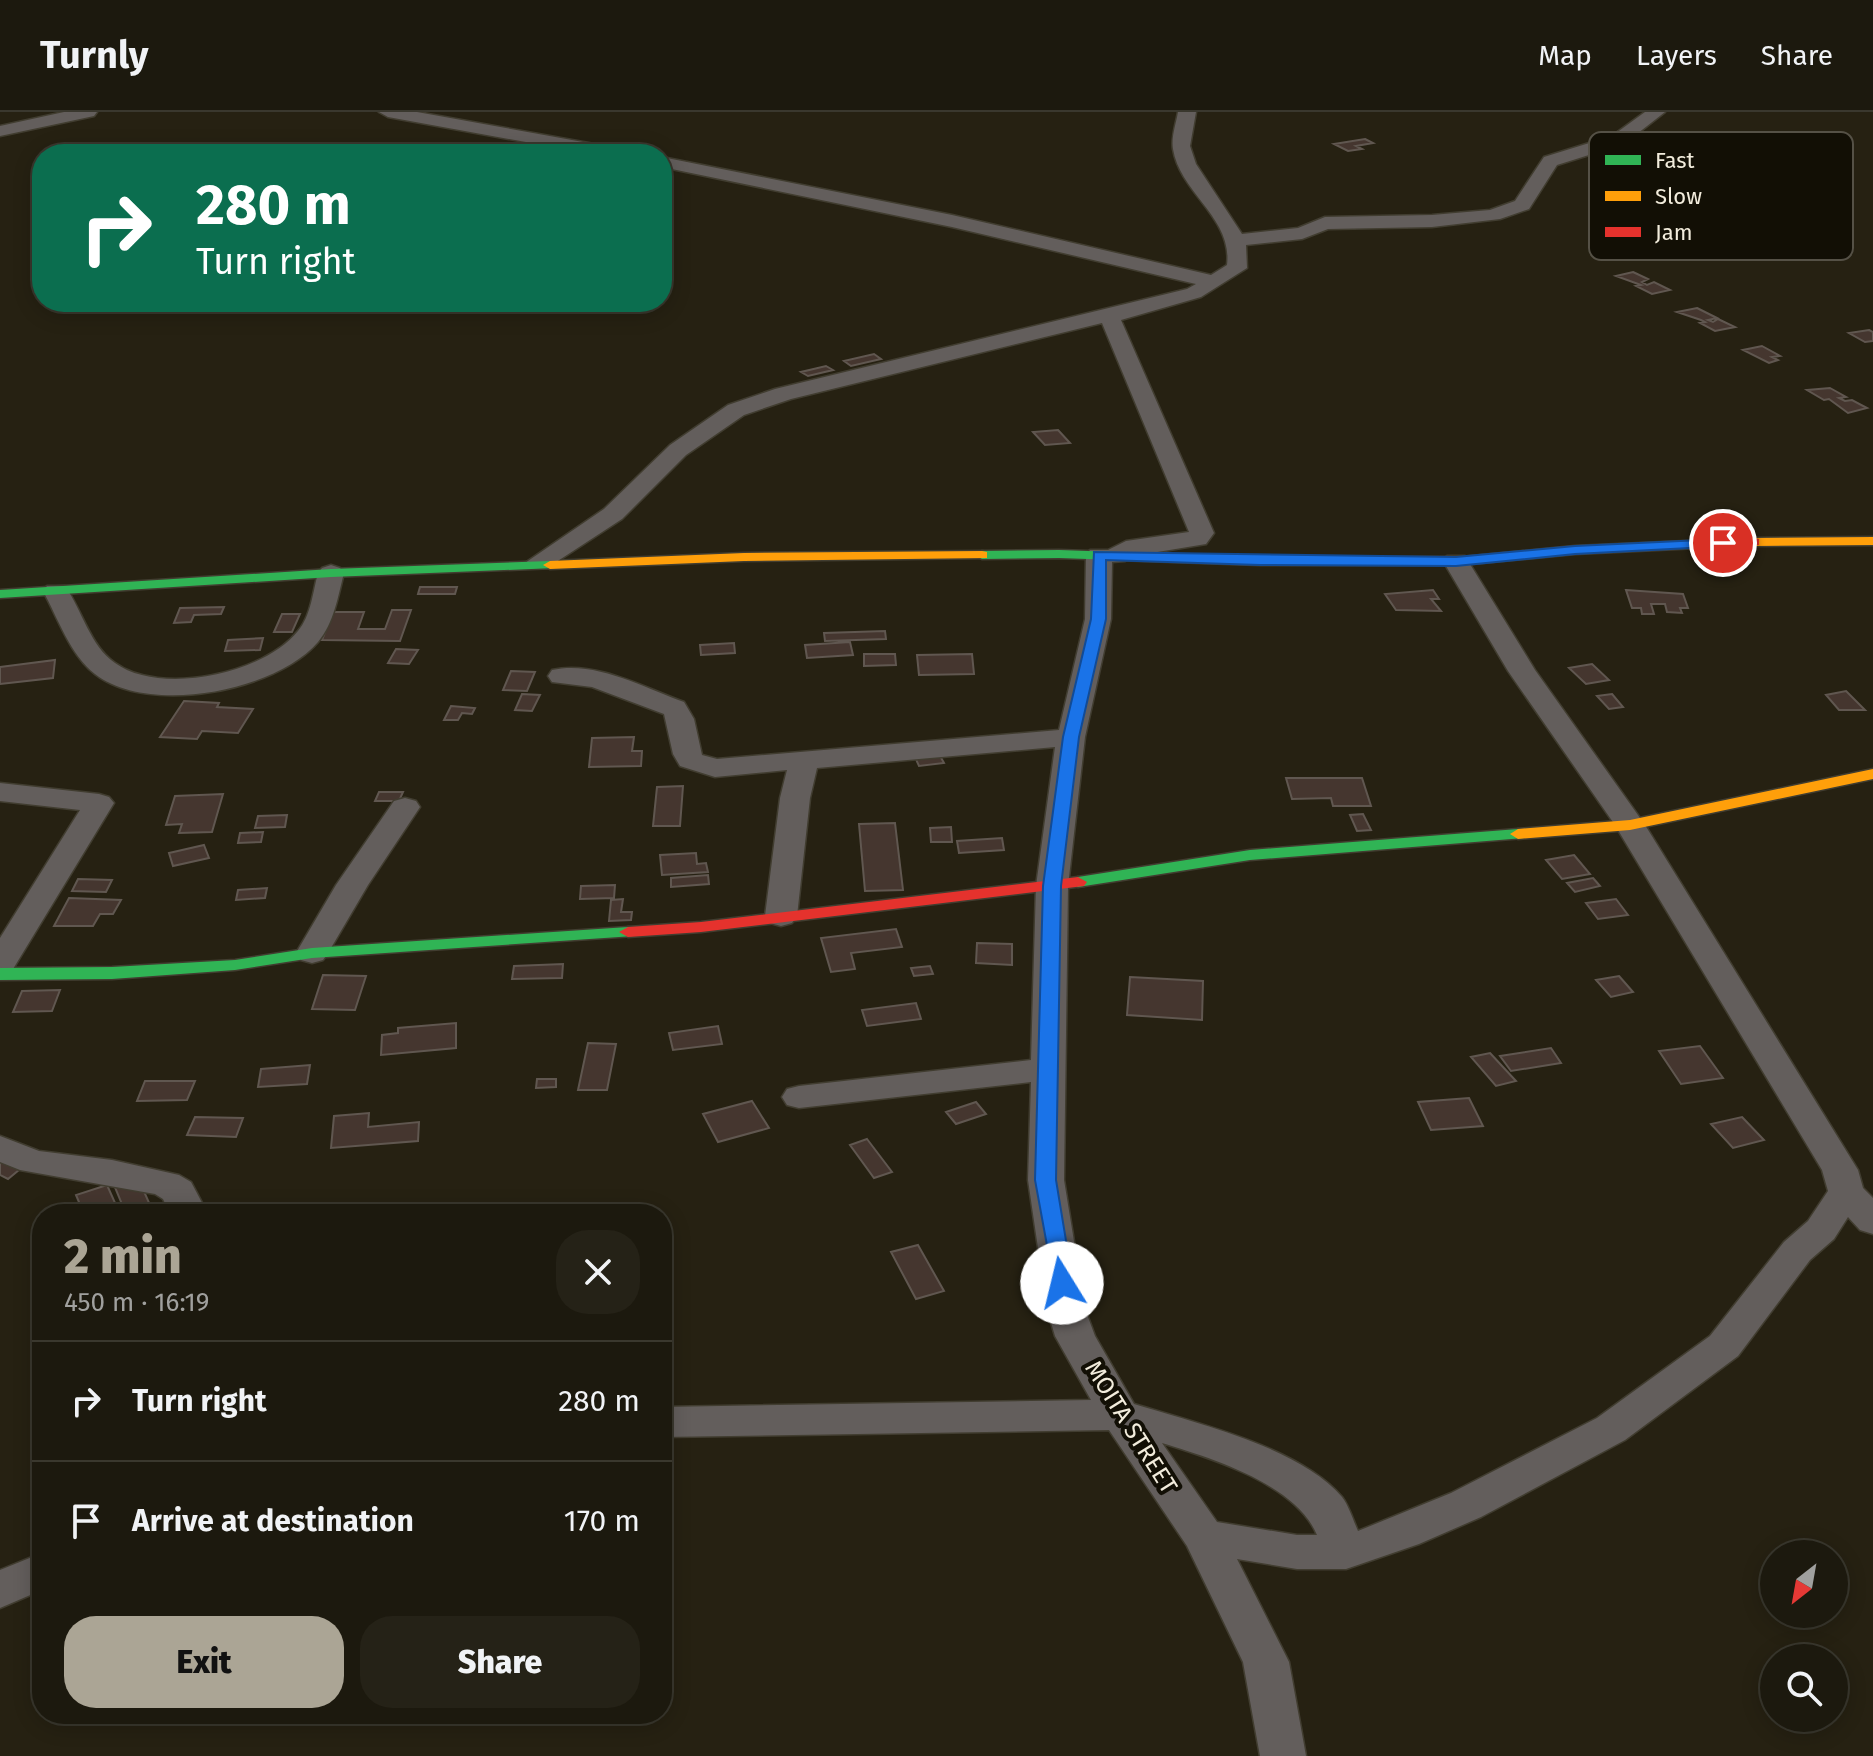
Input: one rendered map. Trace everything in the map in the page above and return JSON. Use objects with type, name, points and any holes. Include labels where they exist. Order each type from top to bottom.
[{"type":"street","points":[[0,131],[88,112]]},
{"type":"street","points":[[388,112],[566,144]]},
{"type":"street","points":[[538,563],[613,514],[678,450],[736,410],[783,394],[991,341],[1173,299],[1215,282],[1237,268],[1241,258],[1236,240],[1190,170],[1182,149],[1187,112]]},
{"type":"street","points":[[1629,132],[1656,112]]},
{"type":"street","points":[[1236,240],[1302,233],[1325,223],[1464,219],[1509,210],[1522,205],[1550,161],[1589,149]]},
{"type":"street","points":[[672,164],[952,221],[1215,282]]},
{"type":"street","points":[[1107,556],[1126,549],[1197,539],[1202,533],[1110,318],[1113,314]]},
{"type":"street","points":[[0,594],[331,573],[744,557],[1107,556],[1260,561],[1456,561],[1575,550],[1782,541],[1873,541]]},
{"type":"street","name":"MOITA STREET","points":[[1107,556],[1098,619],[1071,737],[1052,886],[1046,1180],[1066,1309],[1075,1336],[1120,1415],[1204,1537],[1266,1662],[1283,1756]]},
{"type":"street","points":[[1456,561],[1522,671],[1630,825],[1840,1170],[1846,1192],[1873,1221]]},
{"type":"street","points":[[56,591],[93,656],[107,670],[132,682],[173,689],[218,683],[289,652],[307,638],[318,621],[331,573]]},
{"type":"street","points":[[562,676],[596,679],[674,708],[679,713],[685,747],[695,763],[733,769],[1071,737]]},
{"type":"street","points":[[781,916],[795,798],[804,761]]},
{"type":"street","points":[[0,974],[112,973],[235,965],[312,953],[701,927],[1052,886],[1250,855],[1630,825],[1873,774]]},
{"type":"street","points":[[0,792],[99,803],[0,964]]},
{"type":"street","points":[[312,953],[352,885],[405,807]]},
{"type":"street","points":[[799,1097],[1049,1069]]},
{"type":"street","points":[[0,1148],[33,1162],[112,1172],[166,1184],[178,1191],[184,1204]]},
{"type":"street","points":[[1204,1537],[1297,1552],[1346,1552],[1404,1532],[1466,1505],[1611,1429],[1724,1346],[1797,1251],[1821,1230],[1846,1192]]},
{"type":"street","points":[[672,1422],[1120,1415],[1205,1441],[1272,1469],[1301,1485],[1328,1510],[1346,1552]]},
{"type":"street","points":[[0,1590],[32,1575]]},
{"type":"building","points":[[1365,139],[1373,143],[1356,146],[1362,149],[1348,151],[1334,144]]},
{"type":"building","points":[[1633,272],[1648,279],[1642,282],[1647,285],[1654,282],[1670,290],[1652,294],[1636,286],[1641,285],[1616,276]]},
{"type":"building","points":[[1697,308],[1717,318],[1708,320],[1713,322],[1718,319],[1735,327],[1715,331],[1700,323],[1705,322],[1701,320],[1677,312]]},
{"type":"building","points":[[1873,332],[1873,341],[1865,342],[1849,333]]},
{"type":"building","points":[[1762,346],[1780,356],[1772,357],[1778,360],[1769,363],[1743,350]]},
{"type":"building","points":[[874,354],[881,359],[851,366],[844,361]]},
{"type":"building","points":[[826,366],[833,370],[808,376],[801,372]]},
{"type":"building","points":[[1830,388],[1846,397],[1839,398],[1852,400],[1867,408],[1848,413],[1829,399],[1824,400],[1807,390]]},
{"type":"building","points":[[1058,430],[1070,443],[1045,445],[1033,432]]},
{"type":"building","points":[[420,587],[457,587],[455,594],[418,594]]},
{"type":"building","points":[[1433,590],[1439,599],[1431,599],[1441,611],[1396,610],[1385,594]]},
{"type":"building","points":[[1626,590],[1683,594],[1688,608],[1680,608],[1682,613],[1667,612],[1665,604],[1651,604],[1654,614],[1642,614],[1641,608],[1632,608]]},
{"type":"building","points":[[224,607],[221,614],[194,615],[191,622],[174,623],[180,608]]},
{"type":"building","points":[[392,610],[411,610],[400,641],[322,640],[333,612],[364,612],[358,629],[385,629]]},
{"type":"building","points":[[282,614],[300,614],[292,632],[274,632]]},
{"type":"building","points":[[885,631],[886,639],[825,641],[824,633]]},
{"type":"building","points":[[263,638],[260,650],[225,651],[228,640]]},
{"type":"building","points":[[850,642],[853,655],[807,658],[805,645]]},
{"type":"building","points":[[734,643],[735,653],[701,655],[700,645]]},
{"type":"building","points":[[396,649],[418,650],[409,664],[388,663]]},
{"type":"building","points":[[864,654],[895,654],[896,665],[864,666]]},
{"type":"building","points":[[972,654],[974,674],[919,675],[917,655]]},
{"type":"building","points":[[55,660],[53,678],[0,684],[0,667]]},
{"type":"building","points":[[1592,664],[1609,680],[1586,684],[1569,668]]},
{"type":"building","points":[[511,671],[535,672],[527,691],[503,690]]},
{"type":"building","points":[[1846,691],[1865,710],[1839,710],[1826,695]]},
{"type":"building","points":[[522,694],[540,695],[532,711],[515,710]]},
{"type":"building","points":[[1612,694],[1623,707],[1609,709],[1597,696]]},
{"type":"building","points":[[184,701],[253,709],[238,733],[202,731],[197,739],[160,737]]},
{"type":"building","points":[[451,706],[475,708],[472,714],[462,713],[458,720],[444,720]]},
{"type":"building","points":[[634,737],[632,751],[642,751],[641,766],[589,767],[592,738]]},
{"type":"building","points":[[939,754],[944,763],[919,766],[915,757]]},
{"type":"building","points":[[1286,778],[1362,778],[1371,806],[1333,806],[1331,798],[1292,799]]},
{"type":"building","points":[[683,786],[680,826],[653,826],[657,787]]},
{"type":"building","points":[[379,792],[403,792],[399,801],[375,801]]},
{"type":"building","points":[[223,794],[212,832],[179,833],[182,824],[166,825],[175,796]]},
{"type":"building","points":[[1363,814],[1371,830],[1357,831],[1350,815]]},
{"type":"building","points":[[287,815],[285,827],[255,828],[258,816]]},
{"type":"building","points":[[895,823],[903,890],[865,891],[859,824]]},
{"type":"building","points":[[951,827],[952,842],[931,842],[930,828]]},
{"type":"building","points":[[263,832],[261,842],[238,843],[240,833]]},
{"type":"building","points":[[1002,838],[1004,850],[959,853],[957,841]]},
{"type":"building","points":[[204,845],[209,858],[173,866],[169,853]]},
{"type":"building","points":[[696,853],[697,864],[706,863],[708,872],[662,875],[660,855]]},
{"type":"building","points":[[1574,855],[1590,874],[1562,879],[1546,860]]},
{"type":"building","points":[[708,875],[709,884],[671,887],[671,878]]},
{"type":"building","points":[[1593,878],[1600,886],[1575,892],[1567,883]]},
{"type":"building","points":[[78,879],[112,880],[106,892],[72,891]]},
{"type":"building","points":[[615,885],[614,898],[580,899],[581,886]]},
{"type":"building","points":[[267,888],[265,898],[236,900],[238,890]]},
{"type":"building","points":[[69,898],[121,900],[113,914],[100,914],[93,926],[54,926]]},
{"type":"building","points":[[623,899],[621,912],[632,912],[631,920],[609,921],[611,900]]},
{"type":"building","points":[[1616,899],[1628,915],[1598,919],[1586,903]]},
{"type":"building","points":[[896,929],[902,947],[851,953],[855,969],[831,972],[821,938]]},
{"type":"building","points":[[977,943],[1012,944],[1012,965],[976,963]]},
{"type":"building","points":[[563,964],[562,978],[512,979],[514,966]]},
{"type":"building","points":[[930,966],[933,974],[914,976],[911,968]]},
{"type":"building","points":[[323,975],[366,976],[355,1010],[312,1009]]},
{"type":"building","points":[[1619,976],[1633,992],[1611,997],[1596,980]]},
{"type":"building","points":[[1130,977],[1203,981],[1202,1020],[1127,1015]]},
{"type":"building","points":[[60,990],[52,1011],[13,1012],[22,991]]},
{"type":"building","points":[[916,1003],[921,1019],[867,1026],[862,1010]]},
{"type":"building","points":[[456,1023],[456,1048],[381,1055],[382,1035],[398,1033],[398,1028]]},
{"type":"building","points":[[718,1026],[722,1044],[673,1050],[669,1033]]},
{"type":"building","points":[[588,1043],[616,1044],[607,1090],[578,1090]]},
{"type":"building","points":[[1700,1046],[1723,1078],[1681,1084],[1659,1051]]},
{"type":"building","points":[[1551,1048],[1561,1063],[1511,1071],[1500,1056]]},
{"type":"building","points":[[1490,1053],[1516,1081],[1496,1086],[1471,1057]]},
{"type":"building","points":[[310,1065],[307,1084],[258,1087],[261,1069]]},
{"type":"building","points":[[537,1079],[556,1079],[556,1087],[536,1088]]},
{"type":"building","points":[[145,1081],[195,1081],[187,1100],[137,1101]]},
{"type":"building","points":[[1469,1098],[1483,1126],[1431,1130],[1418,1102]]},
{"type":"building","points":[[752,1101],[769,1128],[718,1142],[703,1114]]},
{"type":"building","points":[[976,1102],[986,1114],[956,1124],[946,1112]]},
{"type":"building","points":[[369,1113],[368,1127],[419,1122],[418,1141],[331,1148],[334,1116]]},
{"type":"building","points":[[195,1117],[243,1118],[236,1137],[187,1135]]},
{"type":"building","points":[[1742,1117],[1764,1140],[1733,1148],[1711,1124]]},
{"type":"building","points":[[867,1139],[892,1172],[874,1178],[850,1145]]},
{"type":"building","points":[[0,1154],[25,1165],[8,1179],[0,1175]]},
{"type":"building","points":[[138,1178],[150,1204],[122,1204],[114,1185]]},
{"type":"building","points":[[107,1185],[116,1204],[80,1204],[76,1195]]},
{"type":"building","points":[[918,1245],[944,1291],[916,1299],[891,1252]]},
{"type":"traffic: fast","points":[[982,555],[1059,554],[1260,561],[1461,561]]},
{"type":"traffic: fast","points":[[0,594],[331,573],[550,565]]},
{"type":"traffic: fast","points":[[1078,882],[1250,855],[1518,834]]},
{"type":"traffic: fast","points":[[0,974],[112,973],[235,965],[312,953],[628,932]]},
{"type":"traffic: slow","points":[[1754,542],[1873,541]]},
{"type":"traffic: slow","points":[[550,565],[744,557],[982,555]]},
{"type":"traffic: slow","points":[[1518,834],[1630,825],[1873,774]]},
{"type":"traffic: jam","points":[[1461,561],[1575,550],[1754,542]]},
{"type":"traffic: jam","points":[[628,932],[701,927],[1078,882]]},
{"type":"route","points":[[1062,1283],[1046,1180],[1052,886],[1071,737],[1098,619],[1099,555],[1260,561],[1456,561],[1575,550],[1723,543]]}]
